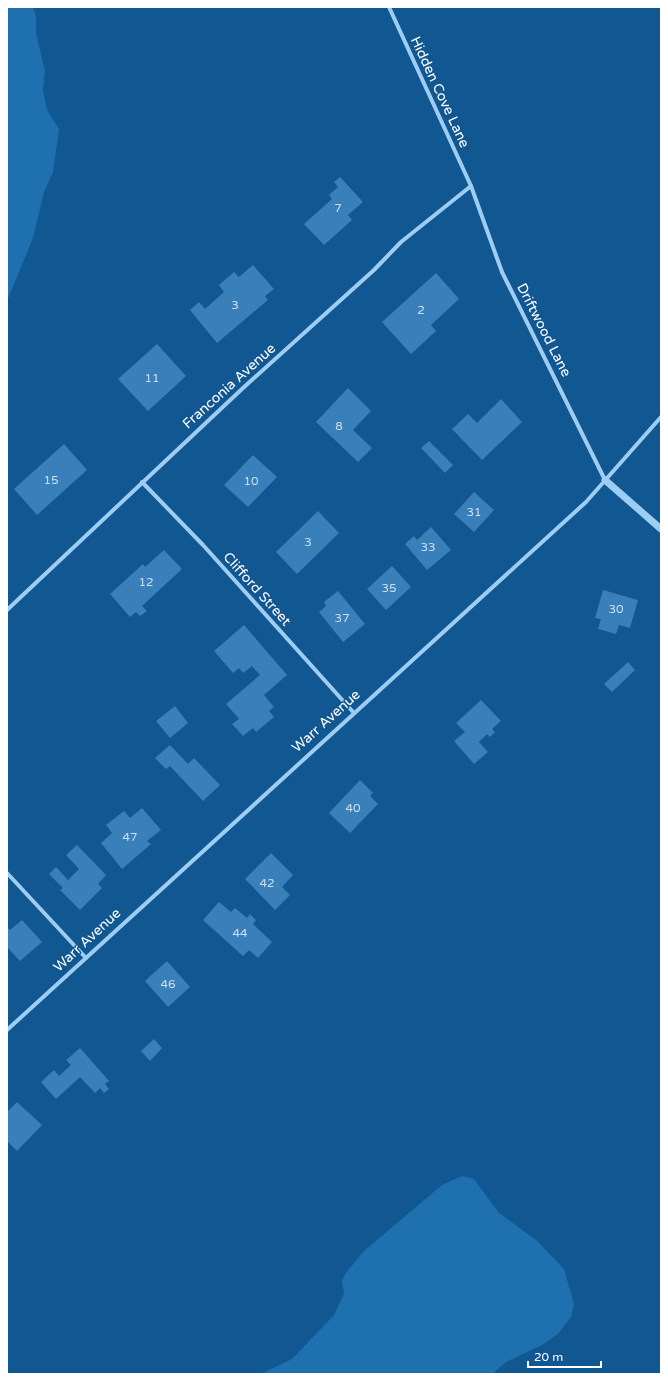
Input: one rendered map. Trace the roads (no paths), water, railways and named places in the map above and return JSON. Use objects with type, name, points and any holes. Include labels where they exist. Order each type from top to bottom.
[{"type":"street","name":"Hidden Cove Lane","points":[[389,7],[471,186]]},
{"type":"street","name":"Driftwood Lane","points":[[471,186],[502,272],[605,480]]},
{"type":"street","name":"Franconia Avenue","points":[[7,610],[142,482],[374,270],[401,242],[471,186]]},
{"type":"street","name":"Warr Avenue","points":[[7,1030],[580,507],[661,417]]},
{"type":"street","points":[[605,480],[661,529]]},
{"type":"street","name":"Clifford Street","points":[[142,482],[203,545],[354,713]]},
{"type":"street","points":[[7,873],[86,958]]}]
